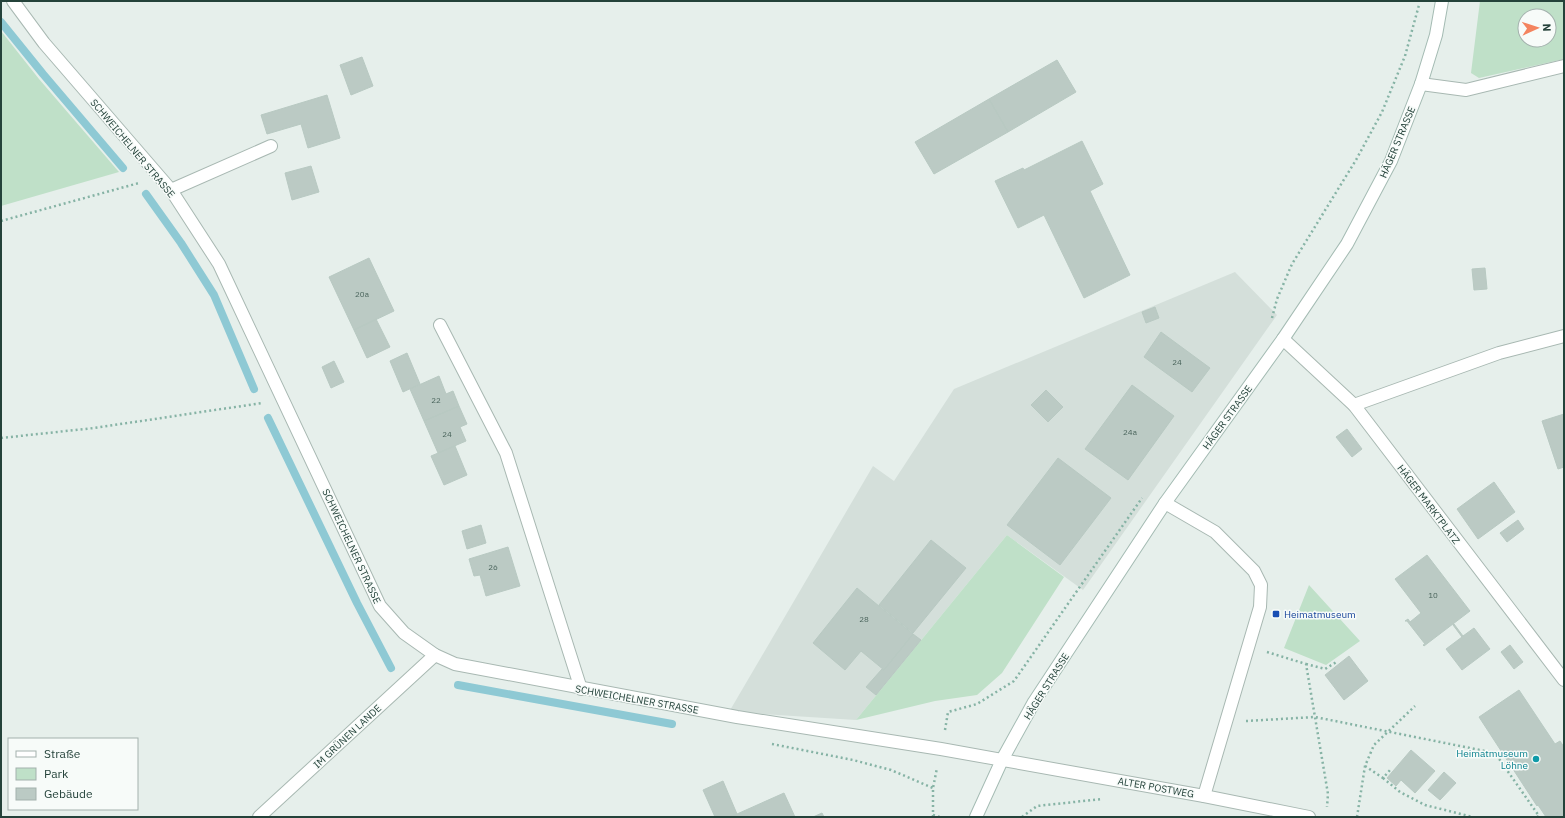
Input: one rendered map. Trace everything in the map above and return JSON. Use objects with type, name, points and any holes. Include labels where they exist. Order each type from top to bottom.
[{"type":"street","name":"SCHWEICHELNER STRASSE","points":[[13,1],[44,43],[159,178],[171,190],[219,264],[380,606],[404,633],[435,655],[455,664],[581,689],[738,717],[1002,760]]},
{"type":"street","name":"HÄGER STRASSE","points":[[976,817],[1002,760],[1034,702],[1165,503],[1283,339],[1347,244],[1391,161],[1421,84],[1436,35],[1442,1]]},
{"type":"street","points":[[1421,84],[1466,90],[1564,66]]},
{"type":"street","points":[[171,190],[271,146]]},
{"type":"street","points":[[440,325],[506,453],[581,689]]},
{"type":"street","points":[[1354,405],[1499,353],[1564,336]]},
{"type":"street","name":"HÄGER MARKTPLATZ","points":[[1283,339],[1354,405],[1564,680]]},
{"type":"street","points":[[1165,503],[1215,532],[1254,571],[1261,585],[1260,607],[1204,796]]},
{"type":"street","name":"IM GRÜNEN LANDE","points":[[260,817],[435,655]]},
{"type":"street","name":"ALTER POSTWEG","points":[[1002,760],[1204,796],[1309,817]]},
{"type":"path","points":[[1268,324],[1272,319],[1277,299],[1292,264],[1356,160],[1382,112],[1405,56],[1420,1]]},
{"type":"path","points":[[1,221],[159,178]]},
{"type":"path","points":[[1,438],[94,428],[283,400]]},
{"type":"path","points":[[940,817],[933,816],[932,788],[948,712],[977,704],[1014,681],[1144,496]]},
{"type":"path","points":[[1249,646],[1325,669],[1338,661]]},
{"type":"path","points":[[1306,664],[1328,794],[1326,810]]},
{"type":"path","points":[[1357,817],[1365,766],[1374,745],[1415,706]]},
{"type":"path","points":[[1228,717],[1245,721],[1315,717],[1495,753],[1539,816],[1537,817]]},
{"type":"path","points":[[771,744],[853,760],[891,770],[932,788]]},
{"type":"path","points":[[1365,766],[1400,792],[1425,804],[1473,817]]},
{"type":"path","points":[[1383,778],[1390,770]]},
{"type":"path","points":[[1022,817],[1037,806],[1106,799]]},
{"type":"shaded area","points":[[1235,272],[1277,315],[1083,590],[1007,535],[856,720],[729,712],[873,466],[894,481],[954,389]]},
{"type":"green space","points":[[1480,1],[1564,1],[1564,59],[1479,78],[1471,73]]},
{"type":"green space","points":[[1,31],[39,79],[119,172],[1,206]]},
{"type":"green space","points":[[1007,535],[1064,577],[1002,673],[977,695],[935,701],[856,720]]},
{"type":"green space","points":[[1309,585],[1360,641],[1326,665],[1284,648]]},
{"type":"building","points":[[362,57],[373,86],[351,95],[340,65]]},
{"type":"building","points":[[1057,60],[1076,92],[1008,132],[989,99]]},
{"type":"building","points":[[327,95],[340,138],[308,148],[301,124],[267,134],[261,115]]},
{"type":"building","points":[[989,99],[1008,132],[934,174],[915,142]]},
{"type":"building","points":[[1082,141],[1103,184],[1090,191],[1130,275],[1084,298],[1044,215],[1018,228],[995,181],[1023,168],[1024,170]]},
{"type":"building","points":[[311,166],[319,192],[292,200],[285,173]]},
{"type":"building","points":[[369,258],[394,311],[354,330],[329,277]]},
{"type":"building","points":[[1485,268],[1487,289],[1474,290],[1472,269]]},
{"type":"building","points":[[1155,307],[1159,318],[1146,323],[1142,312]]},
{"type":"building","points":[[376,319],[390,347],[367,358],[354,330]]},
{"type":"building","points":[[1161,332],[1210,368],[1192,392],[1144,357]]},
{"type":"building","points":[[407,353],[420,384],[403,392],[390,361]]},
{"type":"building","points":[[334,361],[344,382],[331,388],[322,367]]},
{"type":"building","points":[[439,376],[446,394],[453,391],[459,406],[424,421],[410,389]]},
{"type":"building","points":[[1132,385],[1174,416],[1128,480],[1085,449]]},
{"type":"building","points":[[1046,390],[1063,407],[1048,422],[1031,405]]},
{"type":"building","points":[[459,406],[467,424],[460,427],[466,441],[438,453],[424,421]]},
{"type":"building","points":[[1564,414],[1564,467],[1558,469],[1542,421]]},
{"type":"building","points":[[1347,429],[1362,449],[1352,457],[1336,437]]},
{"type":"building","points":[[455,446],[467,475],[444,485],[431,456]]},
{"type":"building","points":[[1058,458],[1111,498],[1060,565],[1007,525]]},
{"type":"building","points":[[1494,482],[1515,512],[1478,539],[1457,509]]},
{"type":"building","points":[[1518,520],[1524,529],[1507,542],[1500,533]]},
{"type":"building","points":[[481,525],[486,543],[467,549],[462,531]]},
{"type":"building","points":[[931,540],[966,568],[913,633],[879,605]]},
{"type":"building","points":[[508,547],[520,586],[486,596],[480,575],[474,576],[469,559]]},
{"type":"building","points":[[1427,555],[1470,611],[1424,646],[1423,645],[1425,644],[1407,621],[1405,621],[1408,619],[1410,622],[1421,613],[1395,579]]},
{"type":"building","points":[[857,588],[913,634],[884,670],[861,651],[845,670],[813,643]]},
{"type":"building","points":[[1454,624],[1463,636],[1474,628],[1490,649],[1462,670],[1446,649],[1462,637],[1453,625]]},
{"type":"building","points":[[913,634],[921,640],[876,695],[866,687],[882,669],[884,670]]},
{"type":"building","points":[[1510,645],[1523,662],[1514,669],[1501,652]]},
{"type":"building","points":[[1349,656],[1368,681],[1344,700],[1325,675]]},
{"type":"building","name":"Heimatmuseum Löhne","points":[[1519,690],[1555,744],[1560,741],[1564,747],[1564,817],[1546,817],[1538,805],[1537,806],[1479,717]]},
{"type":"building","points":[[1411,750],[1435,771],[1415,793],[1401,780],[1396,786],[1387,778]]},
{"type":"building","points":[[1444,772],[1456,783],[1440,800],[1428,790]]},
{"type":"building","points":[[723,781],[737,814],[729,817],[715,817],[703,790]]},
{"type":"building","points":[[784,793],[795,817],[729,817],[737,814]]},
{"type":"building","points":[[822,813],[824,817],[813,817]]},
{"type":"waterway","points":[[1,22],[123,168]]},
{"type":"waterway","points":[[146,194],[181,243],[214,295],[254,389]]},
{"type":"waterway","points":[[268,418],[357,603],[391,668]]},
{"type":"waterway","points":[[458,685],[672,724]]},
{"type":"place","name":"Heimatmuseum","points":[[1276,614]]},
{"type":"place","name":"Heimatmuseum Löhne","points":[[1536,759]]}]
